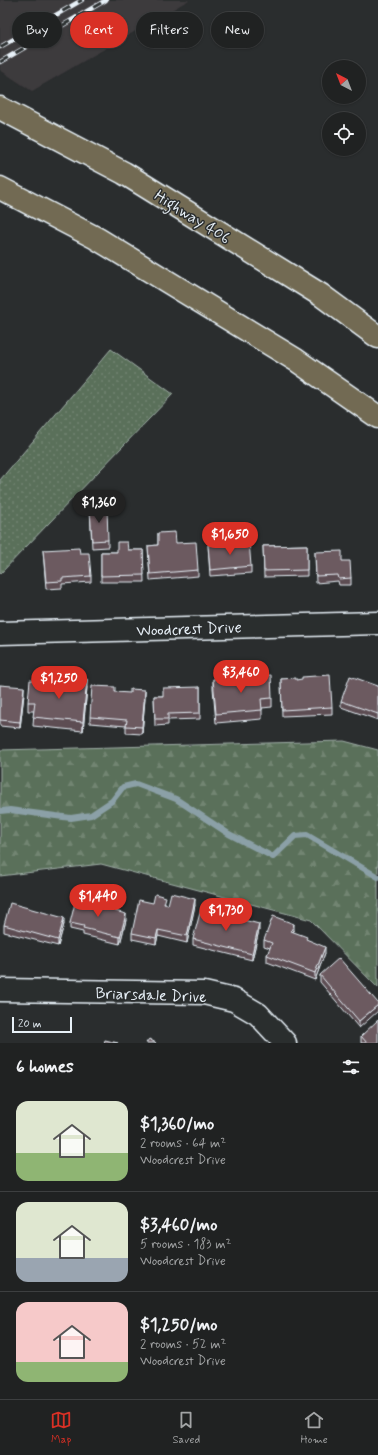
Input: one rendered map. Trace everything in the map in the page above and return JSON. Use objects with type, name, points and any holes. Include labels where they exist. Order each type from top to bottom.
[{"type":"highway","name":"Highway 406","points":[[0,108],[124,173],[321,295],[378,337]]},
{"type":"highway","points":[[0,188],[96,238],[296,360],[378,417]]},
{"type":"street","name":"Woodcrest Drive","points":[[0,634],[378,623]]},
{"type":"street","name":"Briarsdale Drive","points":[[0,990],[204,993],[234,1000],[258,1014],[286,1043]]},
{"type":"shaded area","points":[[0,0],[189,0],[168,12],[136,12],[136,31],[128,35],[128,12],[70,12],[70,48],[106,48],[32,91],[0,70]]},
{"type":"green space","points":[[111,349],[173,394],[0,574],[0,480]]},
{"type":"green space","points":[[344,741],[378,750],[378,988],[311,920],[101,864],[0,876],[0,750]]},
{"type":"building","points":[[107,508],[108,540],[92,541],[90,509]]},
{"type":"building","points":[[175,532],[176,543],[196,542],[198,570],[150,574],[148,546],[158,545],[158,533]]},
{"type":"building","points":[[249,541],[251,566],[210,570],[208,545]]},
{"type":"building","points":[[117,542],[127,542],[128,550],[143,550],[144,575],[101,576],[101,552],[117,552]]},
{"type":"building","points":[[307,545],[307,570],[264,571],[263,546]]},
{"type":"building","points":[[79,548],[80,553],[89,553],[91,576],[62,578],[62,581],[46,582],[43,550]]},
{"type":"building","points":[[342,551],[342,561],[350,561],[351,578],[339,579],[338,575],[316,576],[315,552]]},
{"type":"building","points":[[271,675],[272,698],[261,699],[262,710],[216,714],[213,679]]},
{"type":"building","points":[[330,675],[332,707],[282,710],[281,679],[296,678],[296,680],[302,679],[302,677]]},
{"type":"building","points":[[350,676],[378,686],[378,714],[341,701]]},
{"type":"building","points":[[69,677],[87,679],[83,722],[33,717],[35,702],[28,702],[30,680],[54,682],[54,687],[68,689]]},
{"type":"building","points":[[0,685],[24,687],[20,722],[0,720]]},
{"type":"building","points":[[92,686],[115,687],[115,692],[130,693],[130,689],[145,690],[142,727],[126,726],[127,720],[90,717]]},
{"type":"building","points":[[200,687],[200,713],[168,714],[168,719],[155,719],[154,696],[163,696],[163,688]]},
{"type":"building","points":[[171,893],[195,899],[187,936],[158,930],[156,938],[132,933],[139,900],[153,903],[155,894],[166,897],[164,904],[168,905]]},
{"type":"building","points":[[76,899],[116,909],[115,911],[126,914],[120,937],[83,928],[84,926],[70,923]]},
{"type":"building","points":[[10,903],[64,918],[58,940],[4,925]]},
{"type":"building","points":[[201,909],[259,924],[252,954],[193,939]]},
{"type":"building","points":[[273,916],[294,924],[291,931],[307,937],[306,939],[325,947],[315,973],[267,955],[272,943],[264,940]]},
{"type":"building","points":[[339,958],[378,1003],[378,1005],[359,1021],[320,975]]},
{"type":"building","points":[[378,1020],[378,1043],[367,1043],[361,1036]]},
{"type":"building","points":[[149,1039],[156,1043],[146,1043]]},
{"type":"building","points":[[105,1040],[118,1043],[104,1043]]},
{"type":"waterway","points":[[0,811],[10,810],[71,818],[91,815],[112,801],[123,787],[136,784],[176,799],[229,834],[273,857],[295,836],[307,835],[378,877]]},
{"type":"railway","points":[[0,47],[82,0]]},
{"type":"railway","points":[[0,62],[106,0]]}]
